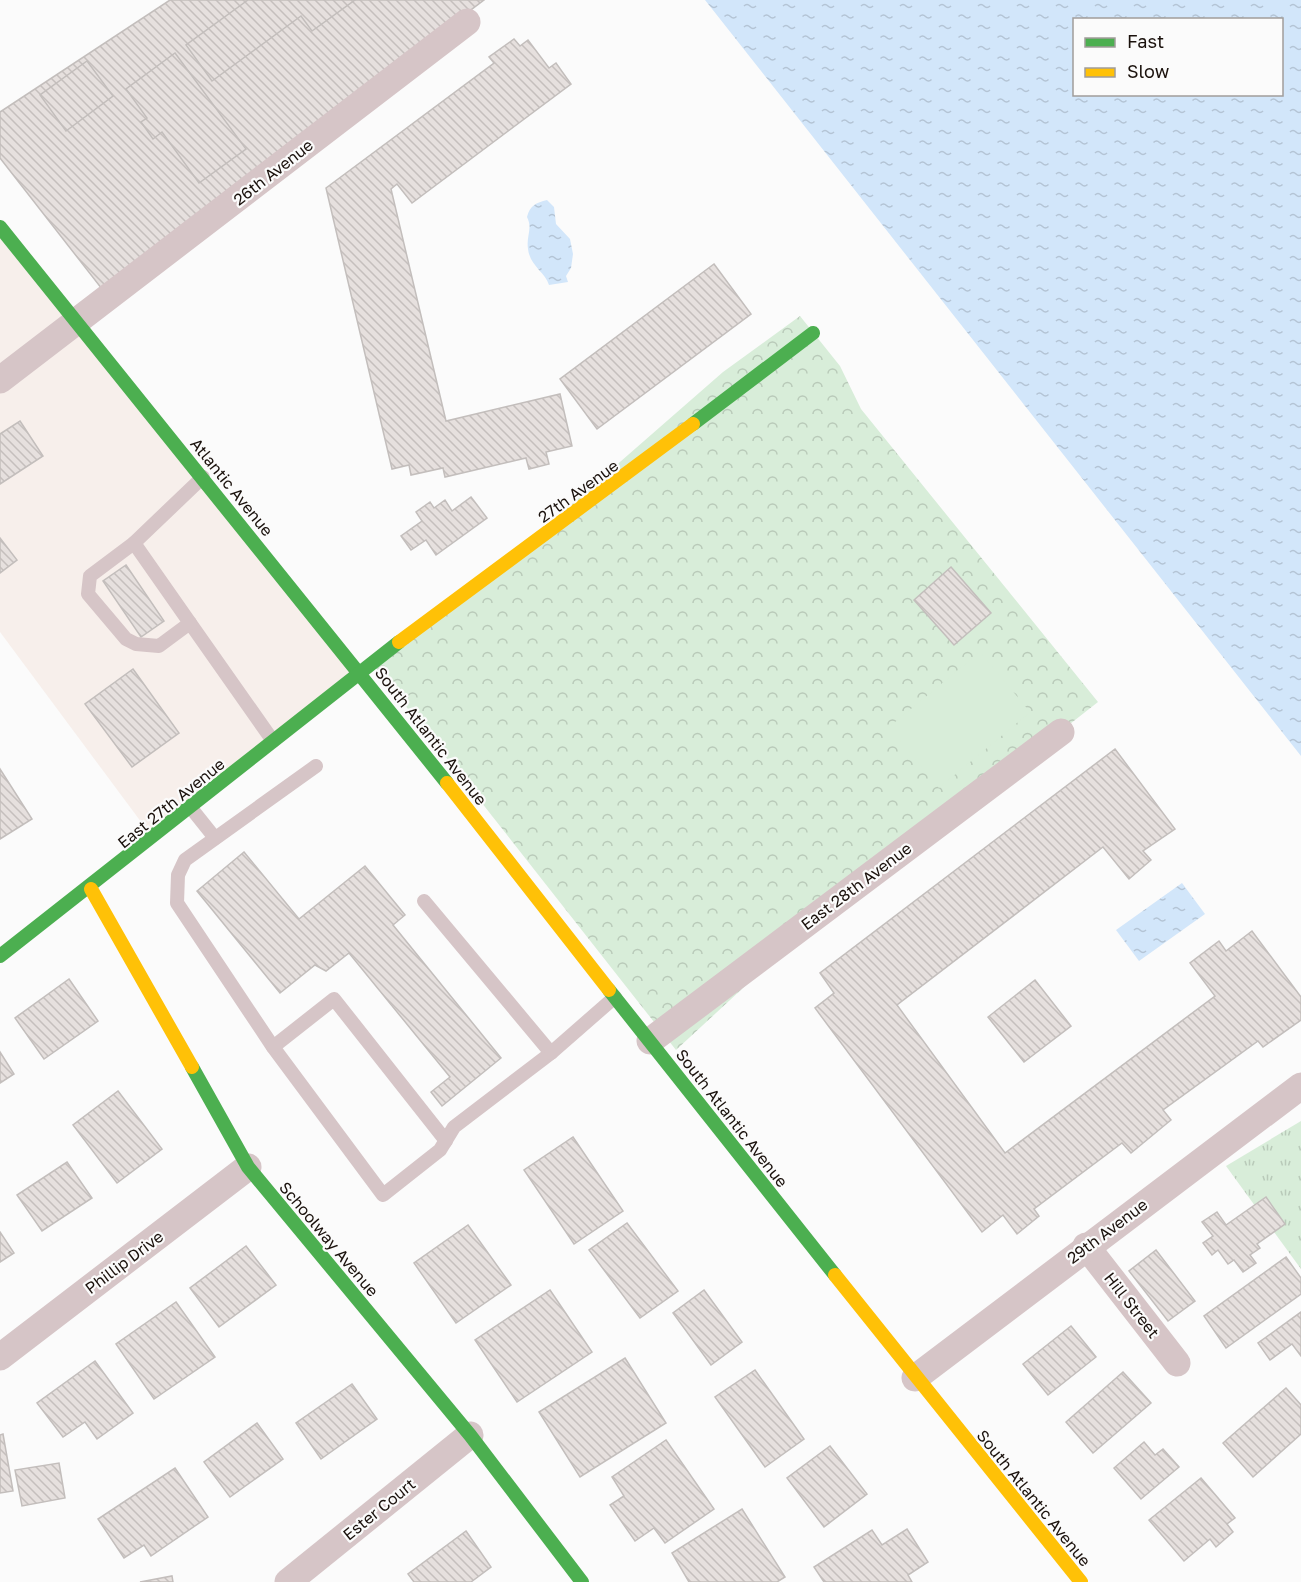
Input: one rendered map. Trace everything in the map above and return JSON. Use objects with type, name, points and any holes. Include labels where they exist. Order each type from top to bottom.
[{"type":"street","name":"26th Avenue","points":[[0,380],[467,22]]},
{"type":"street","points":[[0,227],[78,322]]},
{"type":"street","name":"Atlantic Avenue","points":[[78,322],[360,672]]},
{"type":"street","name":"27th Avenue","points":[[360,672],[674,440],[813,333]]},
{"type":"street","name":"East 27th Avenue","points":[[0,956],[91,889],[360,672]]},
{"type":"street","name":"South Atlantic Avenue","points":[[360,672],[915,1378],[1082,1582]]},
{"type":"street","name":"East 28th Avenue","points":[[650,1041],[1061,732]]},
{"type":"street","name":"Schoolway Avenue","points":[[91,889],[248,1167],[470,1435],[582,1582]]},
{"type":"street","name":"29th Avenue","points":[[915,1378],[1086,1246],[1301,1086]]},
{"type":"street","name":"Phillip Drive","points":[[0,1356],[248,1167]]},
{"type":"street","name":"Hill Street","points":[[1086,1246],[1177,1363]]},
{"type":"street","name":"Ester Court","points":[[288,1582],[470,1435]]},
{"type":"lane","points":[[189,622],[159,646],[136,644],[126,639],[88,594],[90,576],[134,543],[203,477]]},
{"type":"lane","points":[[134,543],[273,741]]},
{"type":"lane","points":[[316,765],[185,860],[178,875],[177,903],[273,1047],[383,1195],[440,1150],[454,1126],[551,1053],[615,997]]},
{"type":"lane","points":[[191,808],[215,838]]},
{"type":"lane","points":[[424,901],[551,1053]]},
{"type":"lane","points":[[273,1047],[334,999],[446,1141]]},
{"type":"shaded area","points":[[0,227],[360,672],[153,838],[0,632]]},
{"type":"green space","points":[[800,316],[840,366],[861,409],[1098,702],[796,939],[676,1050],[375,667],[557,517],[723,372]]},
{"type":"green space","points":[[980,652],[1030,712],[939,788],[889,727]]},
{"type":"green space","points":[[1301,1121],[1301,1269],[1226,1166]]},
{"type":"water","points":[[705,0],[1301,0],[1301,756]]},
{"type":"water","points":[[547,200],[554,207],[556,224],[570,239],[573,254],[571,268],[566,276],[568,282],[549,285],[529,255],[527,217],[534,205]]},
{"type":"water","points":[[1182,883],[1205,914],[1139,961],[1116,930]]},
{"type":"building","points":[[170,0],[484,0],[102,289],[0,158],[0,112]]},
{"type":"building","points":[[248,0],[355,0],[312,31],[301,16],[212,81],[186,45]]},
{"type":"building","points":[[514,39],[520,46],[528,40],[549,68],[556,63],[571,84],[412,203],[397,184],[391,189],[446,421],[560,394],[572,446],[546,452],[549,464],[529,469],[526,458],[445,477],[443,468],[411,475],[409,465],[392,469],[326,188],[494,63],[489,57]]},
{"type":"building","points":[[175,53],[246,149],[199,183],[162,132],[153,139],[141,122],[147,118],[126,89]]},
{"type":"building","points":[[87,61],[113,96],[66,131],[40,95]]},
{"type":"building","points":[[714,264],[751,314],[597,429],[560,379]]},
{"type":"building","points":[[20,421],[43,456],[0,484],[0,434]]},
{"type":"building","points":[[471,497],[487,518],[436,555],[426,540],[411,550],[401,536],[422,521],[416,512],[430,502],[434,508],[445,500],[452,511]]},
{"type":"building","points":[[0,538],[17,560],[0,573]]},
{"type":"building","points":[[126,565],[164,621],[141,637],[103,581]]},
{"type":"building","points":[[951,567],[991,613],[954,645],[914,600]]},
{"type":"building","points":[[133,669],[179,733],[132,767],[85,704]]},
{"type":"building","points":[[1115,749],[1175,829],[1143,851],[1151,860],[1129,879],[1103,847],[897,1005],[1005,1153],[1215,996],[1190,963],[1219,941],[1226,951],[1252,931],[1301,997],[1301,1020],[1263,1047],[1258,1041],[1163,1110],[1171,1120],[1131,1153],[1122,1143],[1034,1209],[1039,1216],[1017,1234],[1003,1215],[982,1232],[815,1008],[834,993],[820,973]]},
{"type":"building","points":[[0,769],[32,819],[0,839]]},
{"type":"building","points":[[244,852],[299,919],[365,866],[405,915],[393,925],[501,1058],[442,1106],[431,1092],[450,1077],[349,953],[326,971],[315,965],[280,993],[197,891]]},
{"type":"building","points":[[69,979],[98,1021],[44,1059],[15,1018]]},
{"type":"building","points":[[1035,980],[1071,1026],[1024,1062],[988,1017]]},
{"type":"building","points":[[0,1052],[14,1074],[0,1083]]},
{"type":"building","points":[[118,1091],[162,1149],[117,1183],[73,1125]]},
{"type":"building","points":[[573,1137],[623,1211],[574,1244],[524,1170]]},
{"type":"building","points":[[67,1162],[92,1198],[42,1231],[17,1195]]},
{"type":"building","points":[[1266,1197],[1285,1224],[1257,1244],[1260,1248],[1250,1255],[1256,1263],[1243,1272],[1234,1260],[1228,1264],[1218,1250],[1212,1255],[1203,1243],[1213,1236],[1202,1222],[1217,1212],[1226,1225]]},
{"type":"building","points":[[627,1223],[678,1291],[640,1318],[589,1250]]},
{"type":"building","points":[[468,1225],[511,1285],[456,1323],[414,1263]]},
{"type":"building","points":[[0,1232],[14,1253],[0,1262]]},
{"type":"building","points":[[246,1246],[276,1285],[219,1327],[190,1288]]},
{"type":"building","points":[[1156,1250],[1195,1301],[1168,1321],[1129,1271]]},
{"type":"building","points":[[1286,1257],[1301,1278],[1301,1294],[1226,1348],[1204,1316]]},
{"type":"building","points":[[550,1290],[592,1352],[517,1402],[475,1340]]},
{"type":"building","points":[[704,1290],[742,1342],[711,1365],[673,1313]]},
{"type":"building","points":[[176,1302],[215,1357],[154,1399],[116,1344]]},
{"type":"building","points":[[1301,1312],[1301,1356],[1292,1344],[1270,1360],[1258,1343]]},
{"type":"building","points":[[1071,1326],[1096,1357],[1048,1395],[1023,1364]]},
{"type":"building","points":[[625,1358],[666,1423],[580,1477],[539,1412]]},
{"type":"building","points":[[95,1361],[133,1413],[97,1439],[85,1422],[63,1437],[37,1403]]},
{"type":"building","points":[[755,1370],[804,1439],[765,1467],[715,1397]]},
{"type":"building","points":[[1123,1372],[1151,1403],[1093,1453],[1066,1422]]},
{"type":"building","points":[[352,1384],[377,1419],[321,1459],[296,1423]]},
{"type":"building","points":[[1286,1388],[1301,1405],[1301,1434],[1253,1477],[1223,1443]]},
{"type":"building","points":[[257,1423],[283,1459],[230,1497],[204,1462]]},
{"type":"building","points":[[3,1434],[13,1491],[0,1493],[0,1435]]},
{"type":"building","points":[[666,1440],[714,1509],[665,1543],[654,1528],[635,1541],[610,1505],[624,1496],[612,1477]]},
{"type":"building","points":[[1144,1442],[1155,1455],[1163,1449],[1179,1467],[1141,1499],[1114,1468]]},
{"type":"building","points":[[830,1446],[867,1494],[824,1527],[787,1478]]},
{"type":"building","points":[[59,1463],[65,1498],[22,1506],[15,1470]]},
{"type":"building","points":[[175,1468],[208,1517],[151,1556],[144,1545],[124,1558],[98,1519]]},
{"type":"building","points":[[1201,1478],[1235,1518],[1227,1524],[1233,1532],[1216,1547],[1210,1539],[1184,1561],[1149,1520]]},
{"type":"building","points":[[742,1509],[785,1577],[777,1582],[689,1582],[672,1553]]},
{"type":"building","points":[[907,1529],[928,1562],[908,1575],[912,1582],[824,1582],[814,1567],[872,1530],[882,1545]]},
{"type":"building","points":[[466,1531],[491,1567],[471,1582],[414,1582],[408,1574]]},
{"type":"building","points":[[172,1576],[173,1582],[140,1582]]},
{"type":"traffic: fast","points":[[0,227],[447,783]]},
{"type":"traffic: fast","points":[[693,424],[813,333]]},
{"type":"traffic: fast","points":[[0,956],[399,642]]},
{"type":"traffic: fast","points":[[609,990],[835,1275]]},
{"type":"traffic: fast","points":[[192,1067],[248,1167],[470,1435],[582,1582]]},
{"type":"traffic: slow","points":[[399,642],[693,424]]},
{"type":"traffic: slow","points":[[447,783],[609,990]]},
{"type":"traffic: slow","points":[[91,889],[192,1067]]},
{"type":"traffic: slow","points":[[835,1275],[1081,1582]]}]
